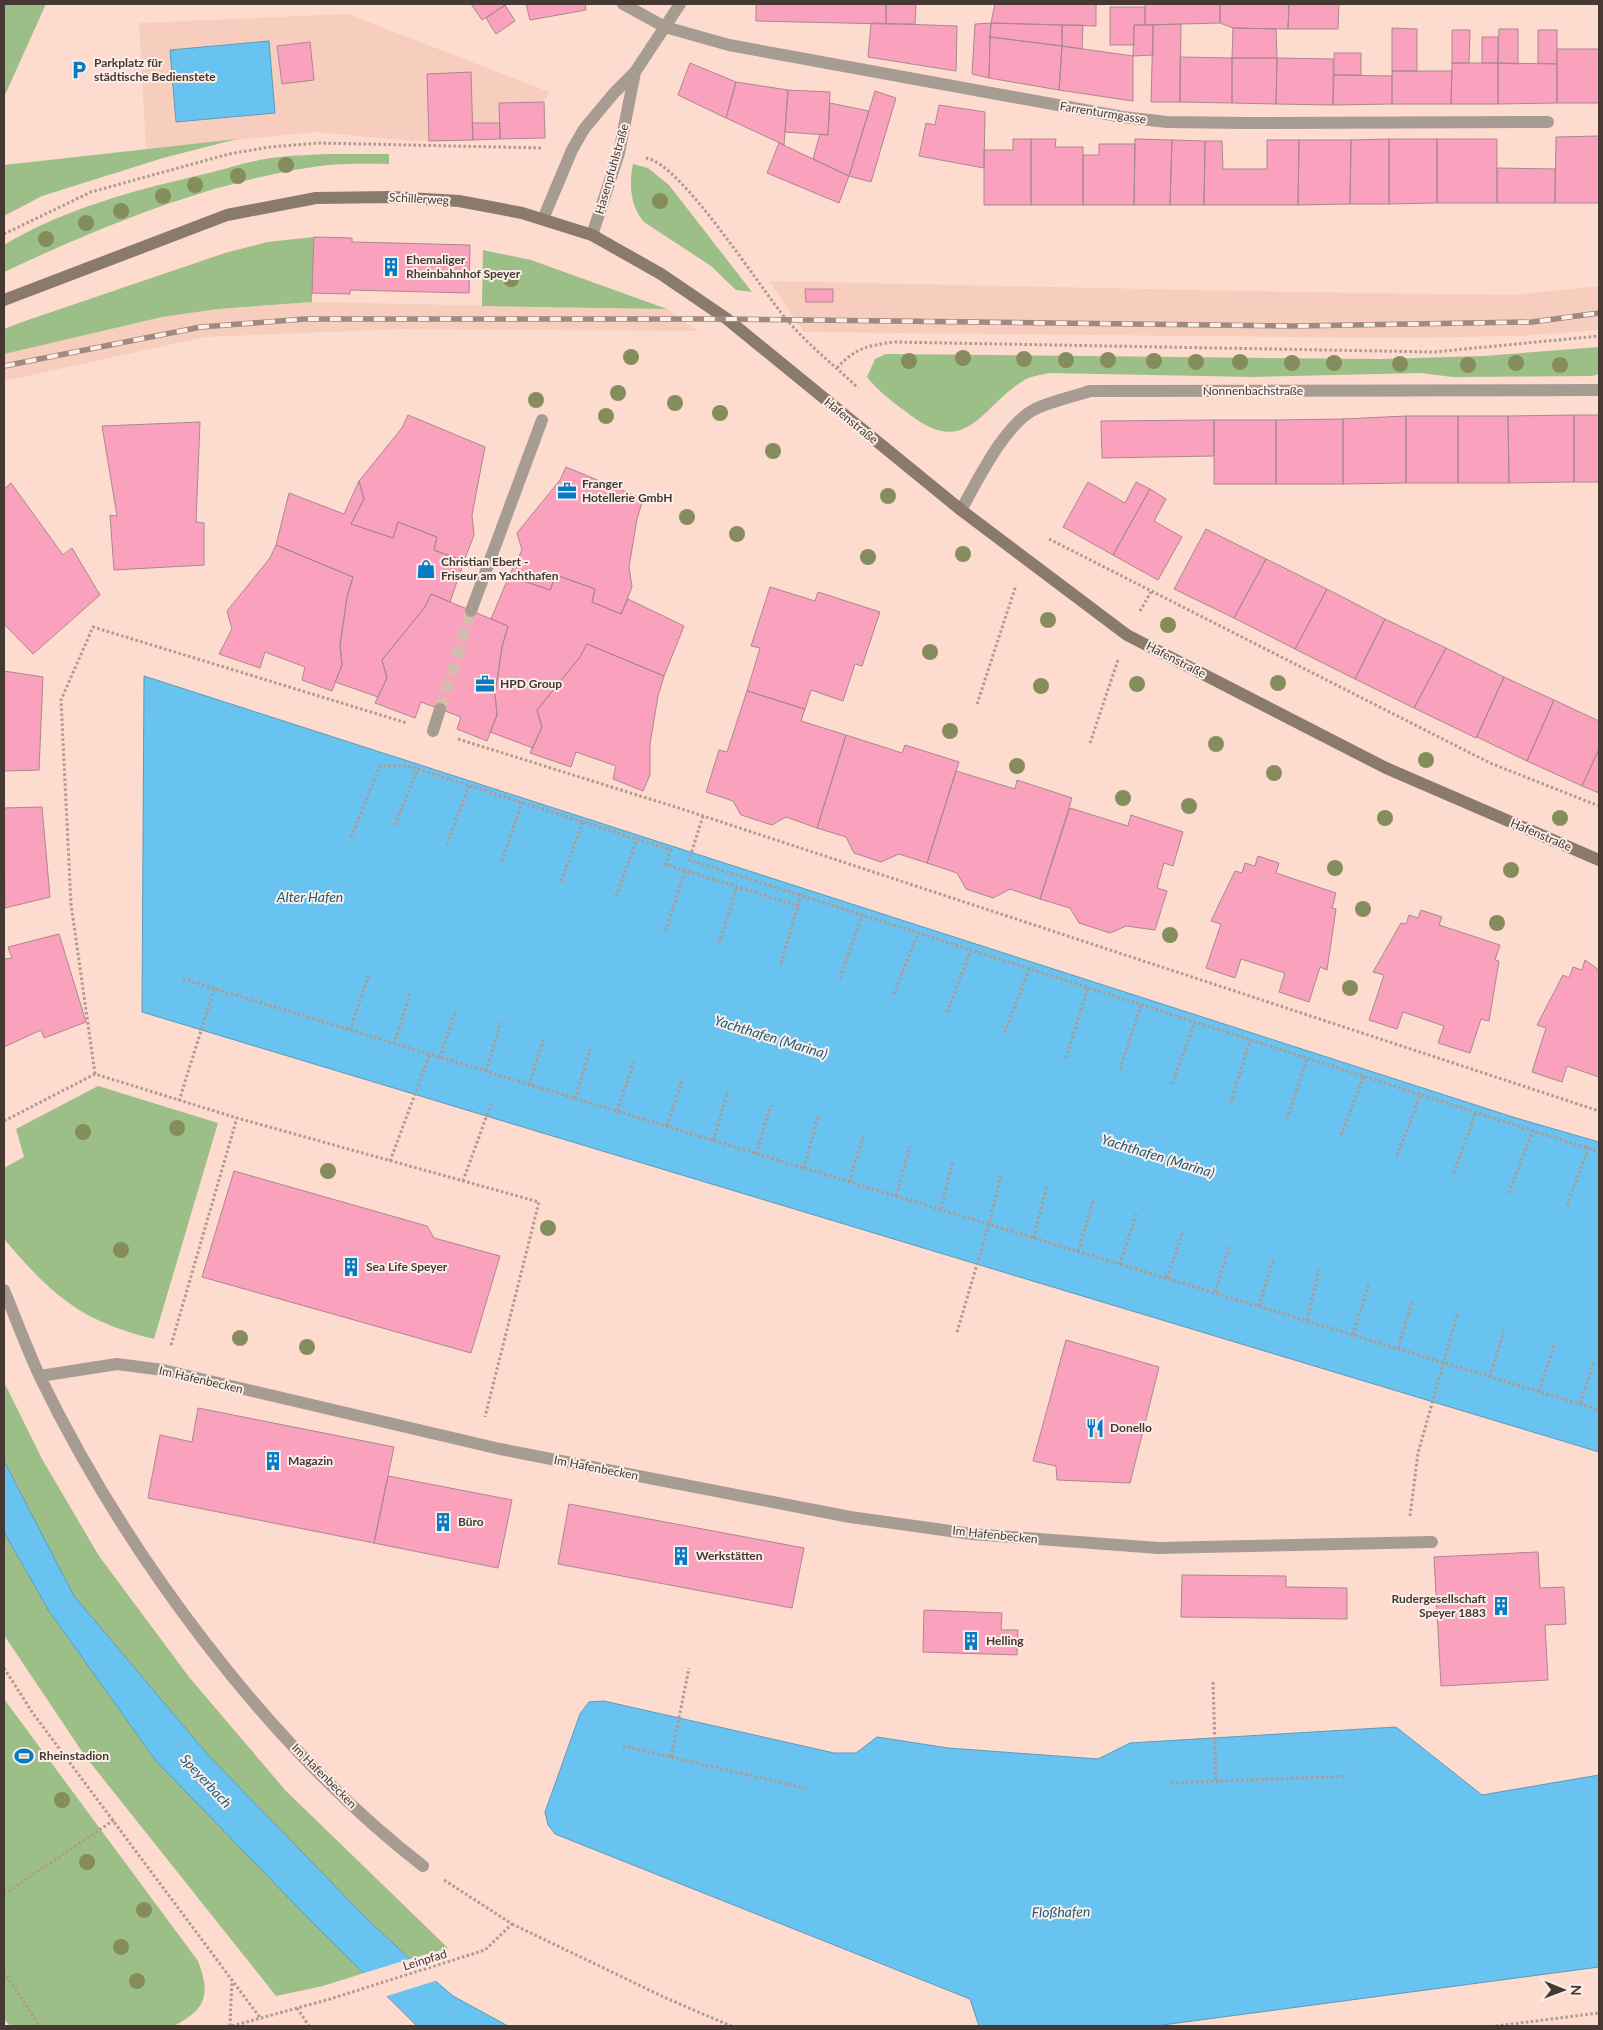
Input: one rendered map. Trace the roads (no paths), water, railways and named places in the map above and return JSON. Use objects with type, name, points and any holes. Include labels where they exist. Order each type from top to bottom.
[{"type":"street","name":"Farrenturmgasse","points":[[623,4],[665,27],[729,45],[1123,118],[1167,122],[1245,123],[1548,122]]},
{"type":"street","name":"Hasenpfuhlstraße","points":[[543,219],[572,150],[591,118],[636,72],[680,4]]},
{"type":"street","name":"Hasenpfuhlstraße","points":[[592,235],[619,153],[636,72]]},
{"type":"street","name":"Schillerweg","points":[[4,300],[227,215],[316,198],[391,197],[459,201],[522,213],[592,235],[661,274],[727,319],[802,381]]},
{"type":"street","name":"Hafenstraße","points":[[802,381],[1024,560],[1127,635],[1386,768],[1599,860]]},
{"type":"street","name":"Nonnenbachstraße","points":[[961,510],[991,458],[1014,427],[1034,409],[1090,391],[1599,390]]},
{"type":"street","points":[[471,611],[542,420]]},
{"type":"street","points":[[434,731],[440,709]]},
{"type":"street","name":"Im Hafenbecken","points":[[4,1290],[40,1376],[92,1474],[158,1578],[222,1664],[314,1770],[399,1847],[423,1866]]},
{"type":"street","name":"Im Hafenbecken","points":[[40,1376],[117,1364],[163,1370],[478,1444],[850,1517],[972,1534],[1158,1548],[1432,1542]]},
{"type":"water","points":[[269,41],[275,113],[176,122],[170,50]]},
{"type":"water","name":"Alter Hafen","points":[[144,676],[1516,1118],[1599,1142],[1599,1452],[142,1012]]},
{"type":"water","name":"Speyerbach","points":[[4,1461],[74,1596],[208,1755],[365,1917],[410,1959],[453,1996],[508,2026],[417,2026],[312,1922],[156,1761],[49,1611],[4,1532]]},
{"type":"water","name":"Floßhafen","points":[[604,1701],[834,1753],[856,1753],[877,1737],[948,1748],[1098,1759],[1130,1743],[1396,1727],[1482,1795],[1599,1775],[1599,1967],[1155,2026],[979,2026],[970,1999],[555,1834],[548,1825],[545,1812],[580,1714],[589,1702]]},
{"type":"tunnel","points":[[440,709],[471,611]]},
{"type":"railway","points":[[4,366],[201,327],[305,319],[727,319],[1294,326],[1532,322],[1599,313]]},
{"type":"place","name":"Parkplatz für städtische Bedienstete","points":[[79,70]]},
{"type":"place","name":"Ehemaliger Rheinbahnhof Speyer","points":[[391,267]]},
{"type":"place","name":"Franger Hotellerie GmbH","points":[[567,491]]},
{"type":"place","name":"Christian Ebert - Friseur am Yachthafen","points":[[426,569]]},
{"type":"place","name":"HPD Group","points":[[485,684]]},
{"type":"place","name":"Sea Life Speyer","points":[[351,1267]]},
{"type":"place","name":"Donello","points":[[1095,1428]]},
{"type":"place","name":"Magazin","points":[[273,1461]]},
{"type":"place","name":"Büro","points":[[443,1522]]},
{"type":"place","name":"Werkstätten","points":[[681,1556]]},
{"type":"place","name":"Rudergesellschaft Speyer 1883","points":[[1501,1606]]},
{"type":"place","name":"Helling","points":[[971,1641]]},
{"type":"place","name":"Rheinstadion","points":[[24,1756]]},
{"type":"water label","name":"Yachthafen (Marina)","points":[[771,1037]]},
{"type":"water label","name":"Yachthafen (Marina)","points":[[1158,1156]]}]
